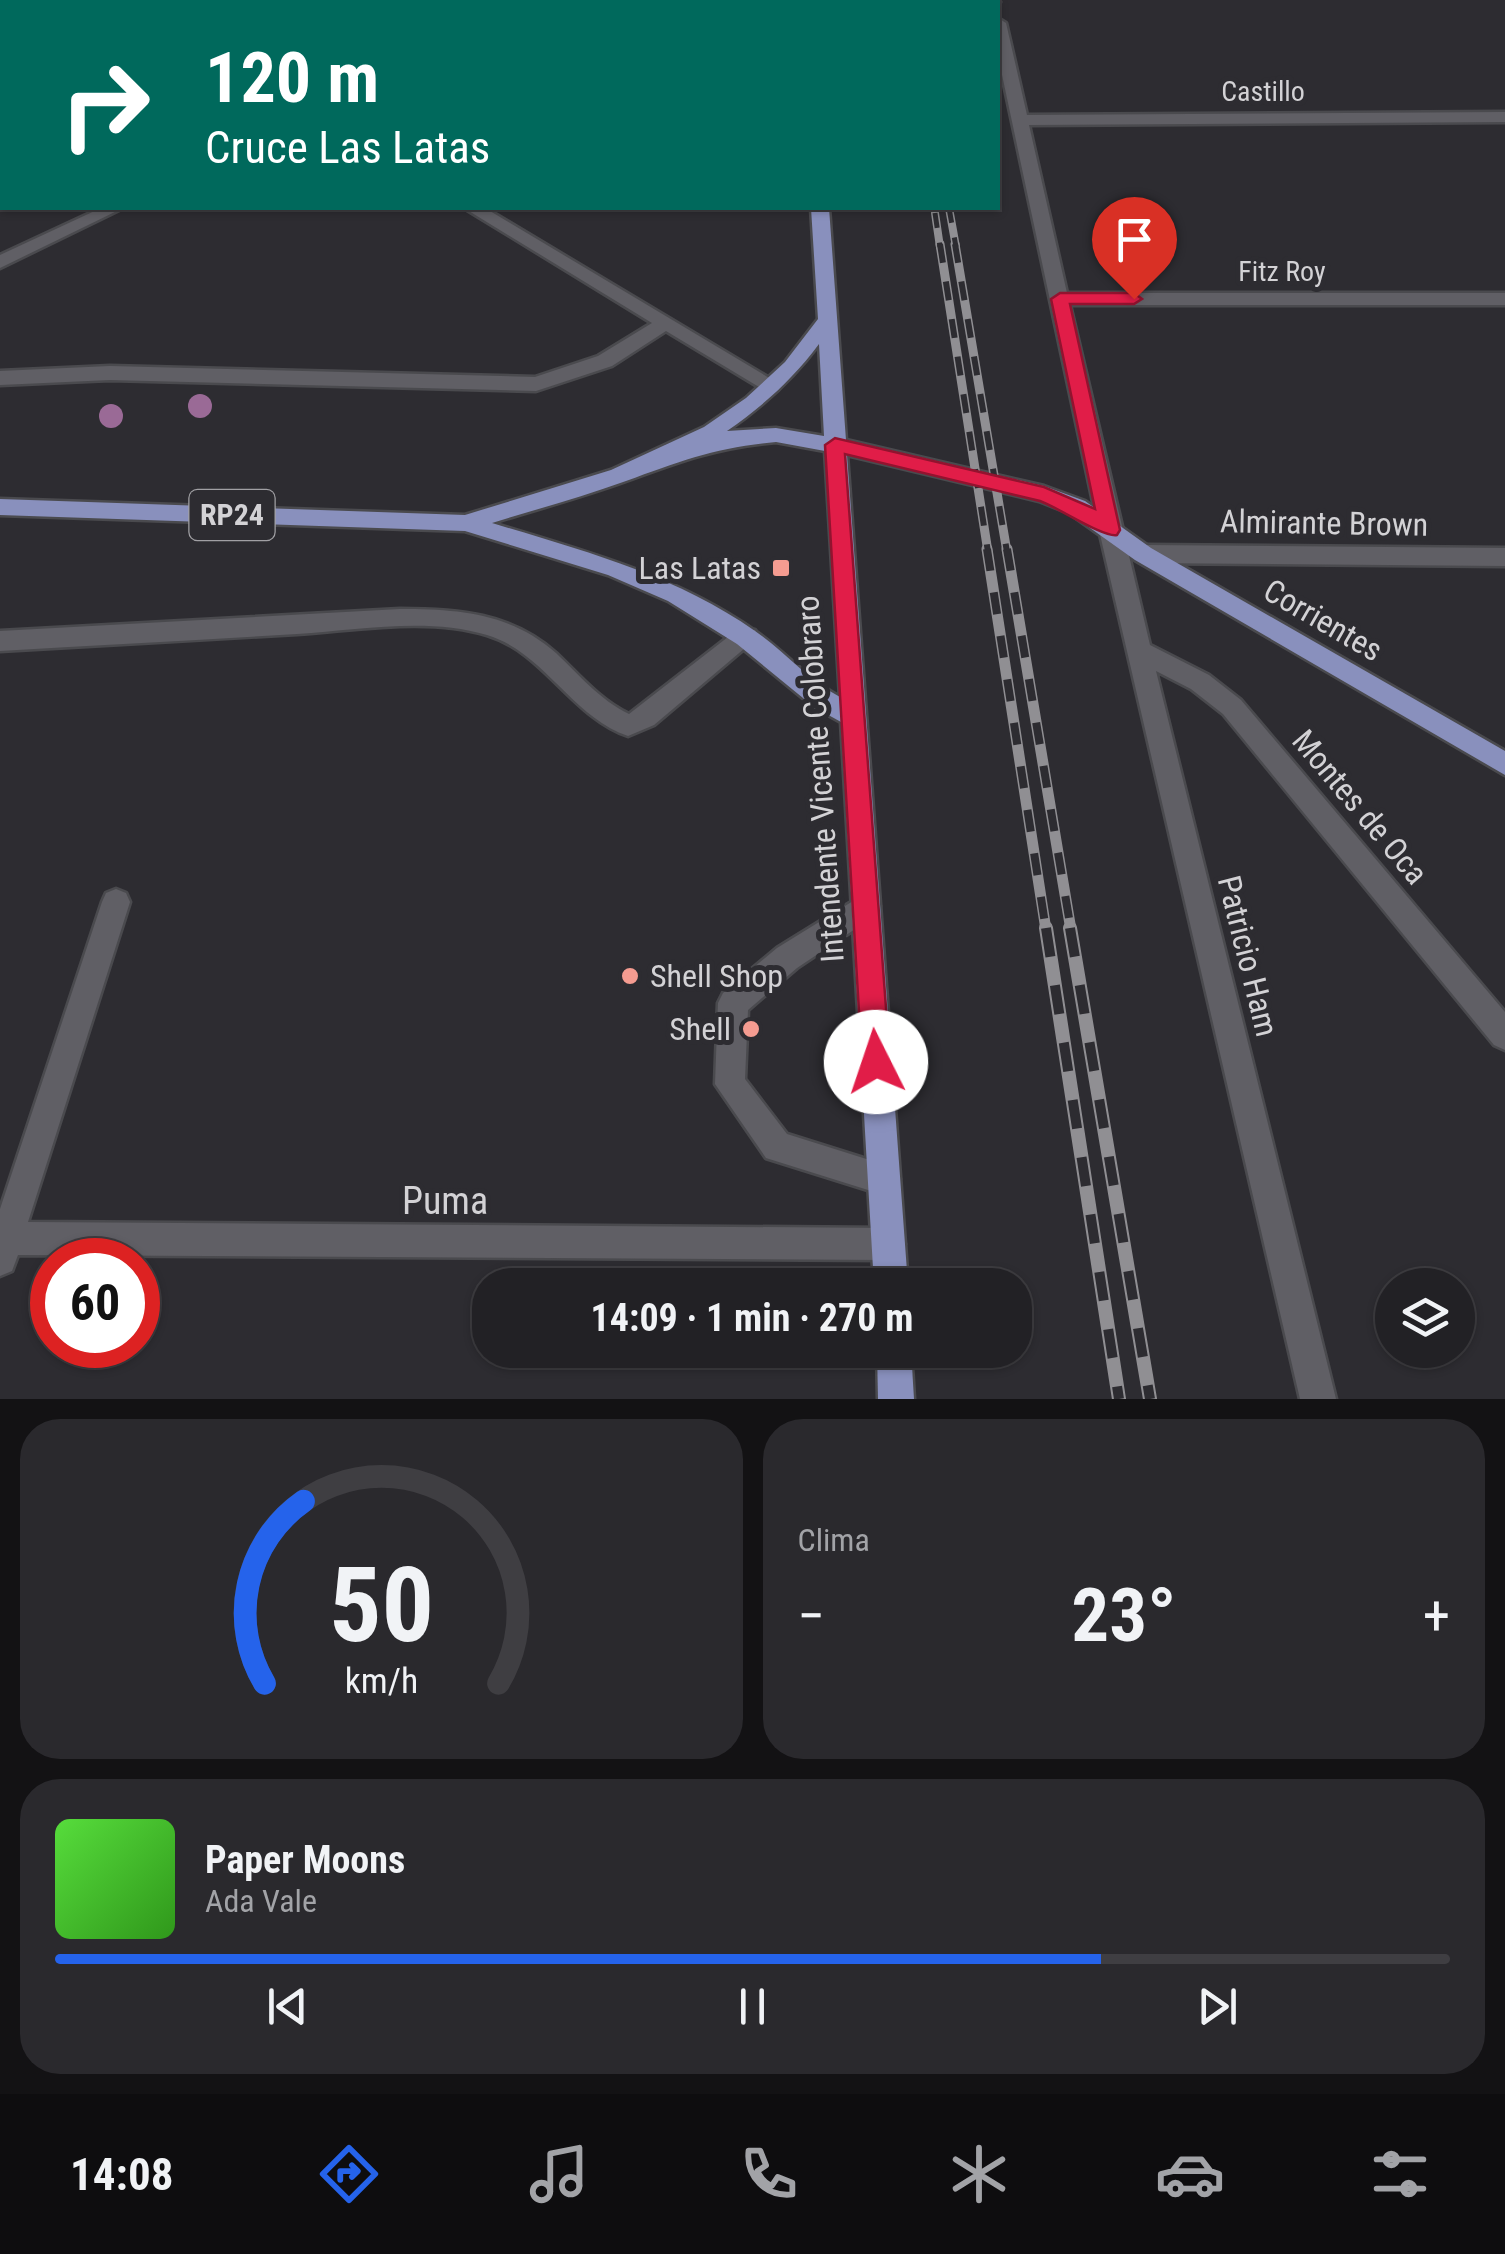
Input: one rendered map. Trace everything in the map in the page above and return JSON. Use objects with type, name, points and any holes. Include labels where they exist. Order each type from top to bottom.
[{"type":"main road","name":"Intendente Vicente Colobraro","points":[[820,210],[889,1268]]},
{"type":"main road","name":"RP24","points":[[465,523],[609,482],[681,452],[715,431],[802,360],[827,320]]},
{"type":"main road","name":"RP24","points":[[681,452],[753,435],[835,445],[1044,494],[1077,507],[1110,530]]},
{"type":"main road","name":"RP24","points":[[0,507],[465,523],[616,570],[676,596],[746,637],[823,700],[854,717]]},
{"type":"main road","name":"Corrientes","points":[[1110,530],[1143,554],[1505,764]]},
{"type":"main road","points":[[895,1368],[896,1399]]},
{"type":"street","name":"Patricio Ham","points":[[1000,31],[1110,530],[1318,1399]]},
{"type":"street","name":"Castillo","points":[[1021,120],[1505,117]]},
{"type":"street","points":[[0,262],[110,210]]},
{"type":"street","points":[[476,210],[771,385]]},
{"type":"street","name":"Fitz Roy","points":[[1060,299],[1505,299]]},
{"type":"street","points":[[0,378],[110,373],[536,384],[605,361],[666,322]]},
{"type":"street","name":"Almirante Brown","points":[[1143,554],[1505,557]]},
{"type":"street","points":[[0,641],[392,619],[471,622],[497,627],[550,661],[614,720],[628,726],[645,718],[746,637]]},
{"type":"street","name":"Montes de Oca","points":[[1138,650],[1200,682],[1232,707],[1505,1036]]},
{"type":"street","points":[[2,1245],[116,902]]},
{"type":"street","points":[[866,906],[788,958],[733,1002],[730,1084],[777,1146],[884,1179]]},
{"type":"street","name":"Puma","points":[[2,1245],[888,1244]]},
{"type":"railway","points":[[949,210],[956,247]]},
{"type":"railway","points":[[935,213],[940,247]]},
{"type":"railway","points":[[940,244],[988,552]]},
{"type":"railway","points":[[955,244],[1007,552]]},
{"type":"railway","points":[[987,549],[1046,930]]},
{"type":"railway","points":[[1007,549],[1071,930]]},
{"type":"railway","points":[[1046,928],[1119,1399]]},
{"type":"railway","points":[[1070,928],[1150,1399]]},
{"type":"place","name":"Las Latas","points":[[781,568]]},
{"type":"place","name":"Shell Shop","points":[[630,976]]},
{"type":"place","name":"Shell","points":[[751,1029]]},
{"type":"route","points":[[876,1062],[835,445],[1044,494],[1077,507],[1110,530],[1060,299],[1134,299]]}]
